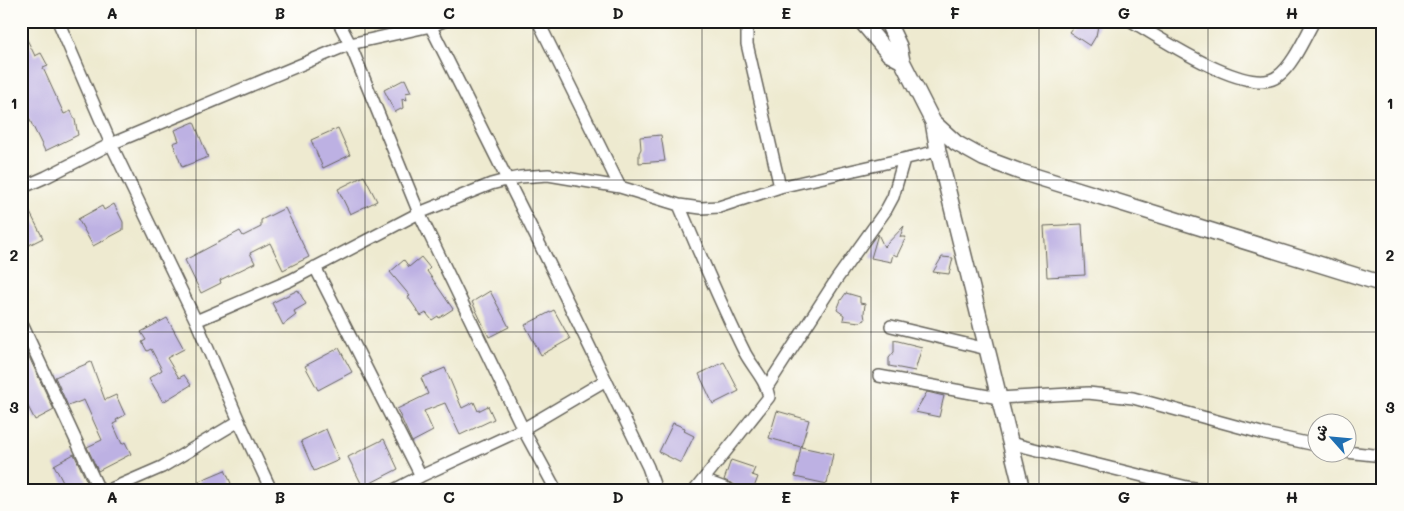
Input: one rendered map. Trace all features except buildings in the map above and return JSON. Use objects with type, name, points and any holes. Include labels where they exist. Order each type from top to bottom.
[{"type":"street","points":[[58,21],[111,144],[196,321],[271,490]]},
{"type":"street","points":[[338,21],[350,44],[419,213],[523,429],[556,490]]},
{"type":"street","points":[[21,188],[111,144],[350,44],[444,21]]},
{"type":"street","points":[[538,21],[620,187]]},
{"type":"street","points":[[747,21],[747,44],[780,187]]},
{"type":"street","points":[[862,21],[873,21]]},
{"type":"street","points":[[862,21],[889,54],[902,61]]},
{"type":"street","points":[[887,21],[899,46],[902,61],[933,122],[938,151],[1022,490]]},
{"type":"street","points":[[1131,21],[1212,68],[1240,78],[1259,82],[1272,80],[1279,76],[1291,60],[1314,21]]},
{"type":"street","points":[[429,24],[606,380],[648,467],[656,490]]},
{"type":"street","points":[[933,122],[956,143],[983,158],[1018,171],[1383,284]]},
{"type":"street","points":[[196,321],[291,280],[419,213],[491,184],[506,180],[548,175],[620,187],[679,205],[701,208],[719,207],[780,187],[938,151]]},
{"type":"street","points":[[767,387],[836,280],[886,210],[893,197],[904,159]]},
{"type":"street","points":[[679,205],[706,270],[746,353],[767,387],[769,397],[695,490]]},
{"type":"street","points":[[315,267],[421,476]]},
{"type":"street","points":[[22,326],[99,490]]},
{"type":"street","points":[[891,326],[987,349]]},
{"type":"street","points":[[879,376],[999,398],[1088,393],[1133,398],[1265,434],[1306,443]]},
{"type":"street","points":[[394,490],[523,429],[606,380]]},
{"type":"street","points":[[109,490],[162,467],[239,421]]},
{"type":"street","points":[[1010,443],[1187,487],[1209,490]]},
{"type":"street","points":[[1356,453],[1383,456]]},
{"type":"street","points":[[703,480],[730,490]]}]
